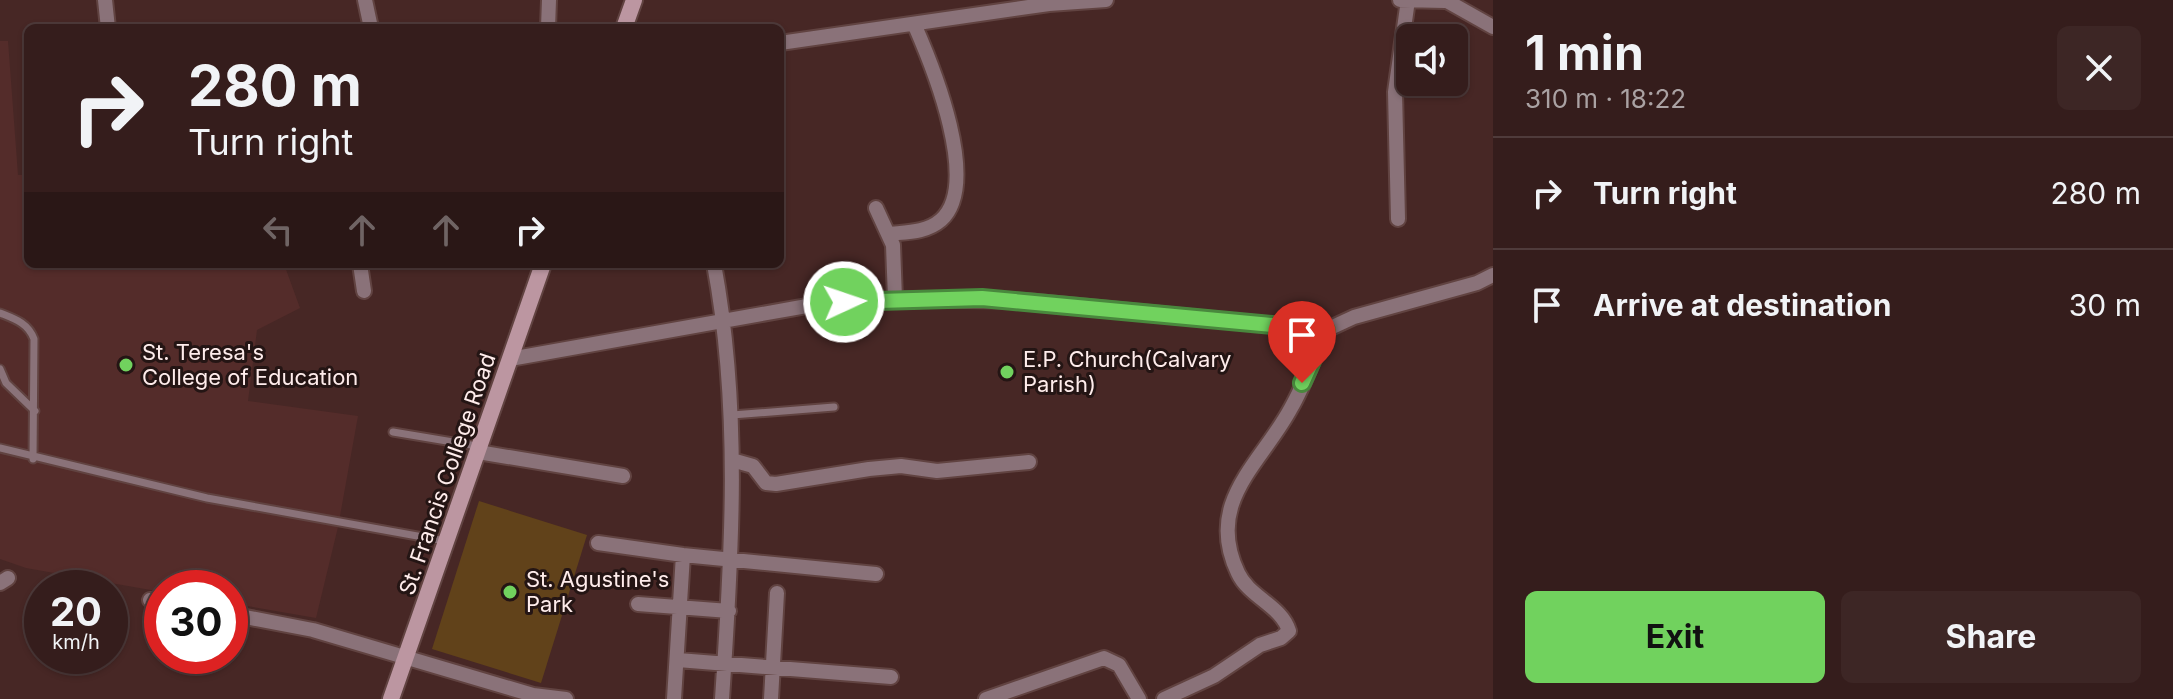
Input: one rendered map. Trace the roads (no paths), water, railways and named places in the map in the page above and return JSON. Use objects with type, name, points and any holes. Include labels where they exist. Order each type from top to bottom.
[{"type":"main road","points":[[625,24],[634,0]]},
{"type":"main road","name":"St. Francis College Road","points":[[391,699],[542,268]]},
{"type":"street","points":[[105,0],[108,24]]},
{"type":"street","points":[[365,0],[370,24]]},
{"type":"street","points":[[548,24],[549,0]]},
{"type":"street","points":[[784,42],[915,26],[1049,2],[1106,0]]},
{"type":"street","points":[[1400,0],[1445,0],[1493,27]]},
{"type":"street","points":[[1398,219],[1395,92],[1408,0]]},
{"type":"street","points":[[888,234],[926,230],[941,220],[952,206],[957,184],[945,98],[915,26]]},
{"type":"street","points":[[876,208],[888,234],[896,267],[895,299]]},
{"type":"street","points":[[361,268],[364,291]]},
{"type":"street","points":[[715,268],[724,318],[732,415],[732,560],[722,699]]},
{"type":"street","points":[[510,359],[724,318],[818,304],[895,299],[1027,301],[1326,330],[1354,317],[1477,283],[1493,275]]},
{"type":"street","points":[[1164,699],[1214,676],[1260,645],[1281,638],[1289,631],[1286,618],[1266,604],[1238,575],[1231,550],[1228,510],[1244,474],[1291,410],[1326,330]]},
{"type":"street","points":[[479,450],[623,476]]},
{"type":"street","points":[[732,460],[747,462],[766,483],[776,484],[879,468],[937,471],[1029,462]]},
{"type":"street","points":[[598,543],[683,555],[876,574]]},
{"type":"street","points":[[674,699],[683,555]]},
{"type":"street","points":[[771,699],[777,593]]},
{"type":"street","points":[[638,604],[729,611]]},
{"type":"street","points":[[248,617],[313,630],[533,695],[566,699]]},
{"type":"street","points":[[986,699],[1104,658],[1119,665],[1139,699]]},
{"type":"street","points":[[678,660],[891,677]]},
{"type":"lane","points":[[0,313],[30,329],[34,339],[33,459]]},
{"type":"lane","points":[[0,369],[6,383],[35,411]]},
{"type":"lane","points":[[732,415],[834,407]]},
{"type":"lane","points":[[393,432],[479,450]]},
{"type":"lane","points":[[0,448],[33,459],[207,498],[447,541]]},
{"type":"place","name":"St. Teresa's College of Education","points":[[126,365]]},
{"type":"place","name":"E.P. Church(Calvary Parish)","points":[[1007,372]]},
{"type":"place","name":"St. Agustine's Park","points":[[510,592]]}]
